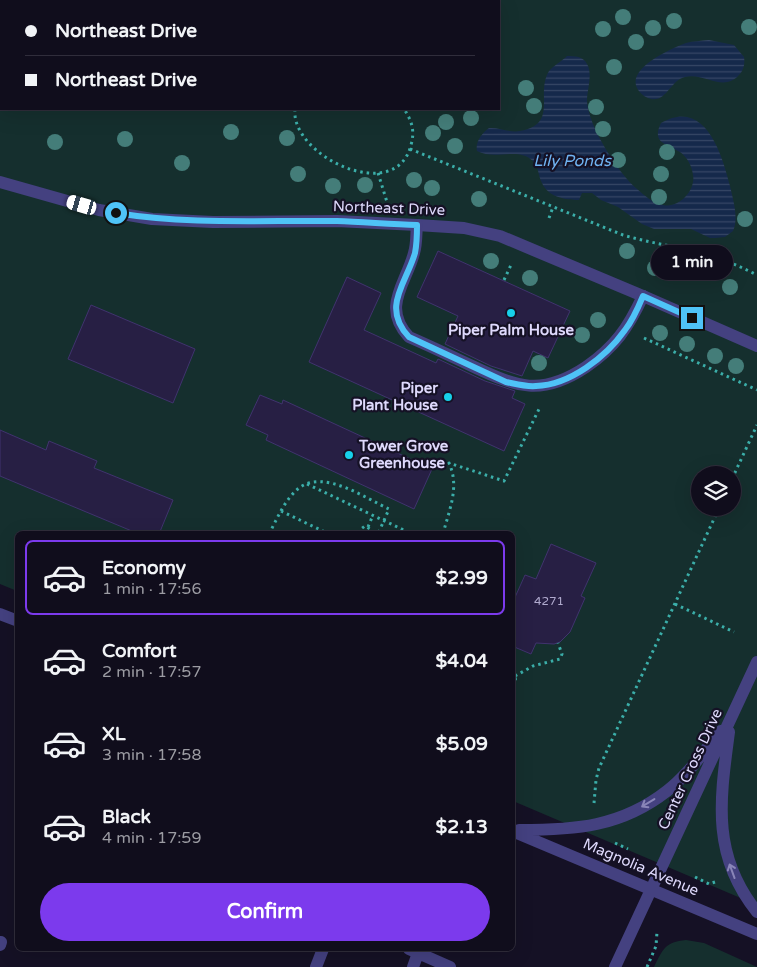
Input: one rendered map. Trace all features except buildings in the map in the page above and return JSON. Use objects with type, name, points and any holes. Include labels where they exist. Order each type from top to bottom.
[{"type":"street","name":"Northeast Drive","points":[[0,182],[99,210],[152,218],[213,222],[337,221],[446,226],[484,232],[500,236],[757,346]]},
{"type":"street","points":[[417,225],[414,253],[396,301],[396,314],[401,328],[409,337],[506,382],[536,386],[566,379],[598,358],[615,344],[626,329],[643,296]]},
{"type":"street","points":[[0,614],[15,620]]},
{"type":"street","name":"Center Cross Drive","points":[[615,967],[757,662]]},
{"type":"street","points":[[515,831],[581,828],[602,823],[646,805],[668,790],[731,720]]},
{"type":"street","points":[[731,720],[722,796],[723,832],[733,875],[743,895],[757,912]]},
{"type":"street","name":"Magnolia Avenue","points":[[515,832],[757,934]]},
{"type":"street","points":[[316,967],[322,951]]},
{"type":"street","points":[[412,967],[414,951],[450,967]]},
{"type":"path","points":[[295,110],[294,114],[304,137],[322,155],[350,169],[378,174],[397,166],[404,160],[410,149],[414,135],[410,118],[405,110]]},
{"type":"path","points":[[410,149],[623,235],[696,251],[757,275]]},
{"type":"path","points":[[549,218],[553,207]]},
{"type":"path","points":[[626,329],[757,390]]},
{"type":"path","points":[[444,531],[452,506],[454,481],[449,463],[504,481],[551,384]]},
{"type":"path","points":[[738,466],[757,426]]},
{"type":"path","points":[[271,531],[293,494],[306,484],[323,481],[338,484],[389,509],[379,531]]},
{"type":"path","points":[[306,484],[406,531]]},
{"type":"path","points":[[281,512],[322,531]]},
{"type":"path","points":[[370,531],[368,527],[373,515]]},
{"type":"path","points":[[596,811],[594,794],[599,768],[715,516]]},
{"type":"path","points":[[357,526],[361,529],[368,527]]},
{"type":"path","points":[[675,604],[734,632]]},
{"type":"path","points":[[515,674],[560,658],[562,654],[558,643]]},
{"type":"path","points":[[613,842],[628,849]]},
{"type":"path","points":[[694,878],[709,884]]},
{"type":"green space","points":[[500,0],[757,0],[757,905],[515,802],[515,531],[15,531],[15,590],[0,584],[0,110],[500,110]]},
{"type":"green space","points":[[686,940],[704,943],[757,967],[654,967],[660,955],[669,945]]},
{"type":"water","points":[[709,40],[734,45],[744,57],[742,71],[733,80],[720,82],[692,76],[685,77],[675,83],[664,95],[654,99],[646,97],[639,91],[636,81],[638,73],[652,60],[686,43]]},
{"type":"water","name":"Lily Ponds","points":[[567,56],[581,58],[589,68],[590,77],[587,101],[589,111],[606,149],[630,182],[646,197],[656,203],[663,205],[675,204],[689,192],[693,181],[692,168],[685,156],[659,139],[658,130],[661,123],[676,117],[689,117],[700,123],[716,145],[727,173],[735,209],[735,226],[733,231],[725,237],[710,238],[691,229],[654,229],[642,224],[618,207],[601,200],[592,193],[582,193],[579,200],[553,195],[548,192],[542,183],[535,163],[527,157],[514,154],[492,155],[477,151],[477,144],[480,138],[489,128],[520,131],[532,127],[539,122],[543,115],[545,80],[549,71]]},
{"type":"place","name":"Piper Palm House","points":[[511,313]]},
{"type":"place","name":"Piper Plant House","points":[[448,397]]},
{"type":"place","name":"Tower Grove Greenhouse","points":[[349,455]]},
{"type":"route","points":[[116,213],[152,218],[213,222],[337,221],[417,225],[414,253],[396,301],[396,314],[401,328],[409,337],[506,382],[520,385],[536,386],[566,379],[598,358],[615,344],[626,329],[643,296],[692,318]]}]
